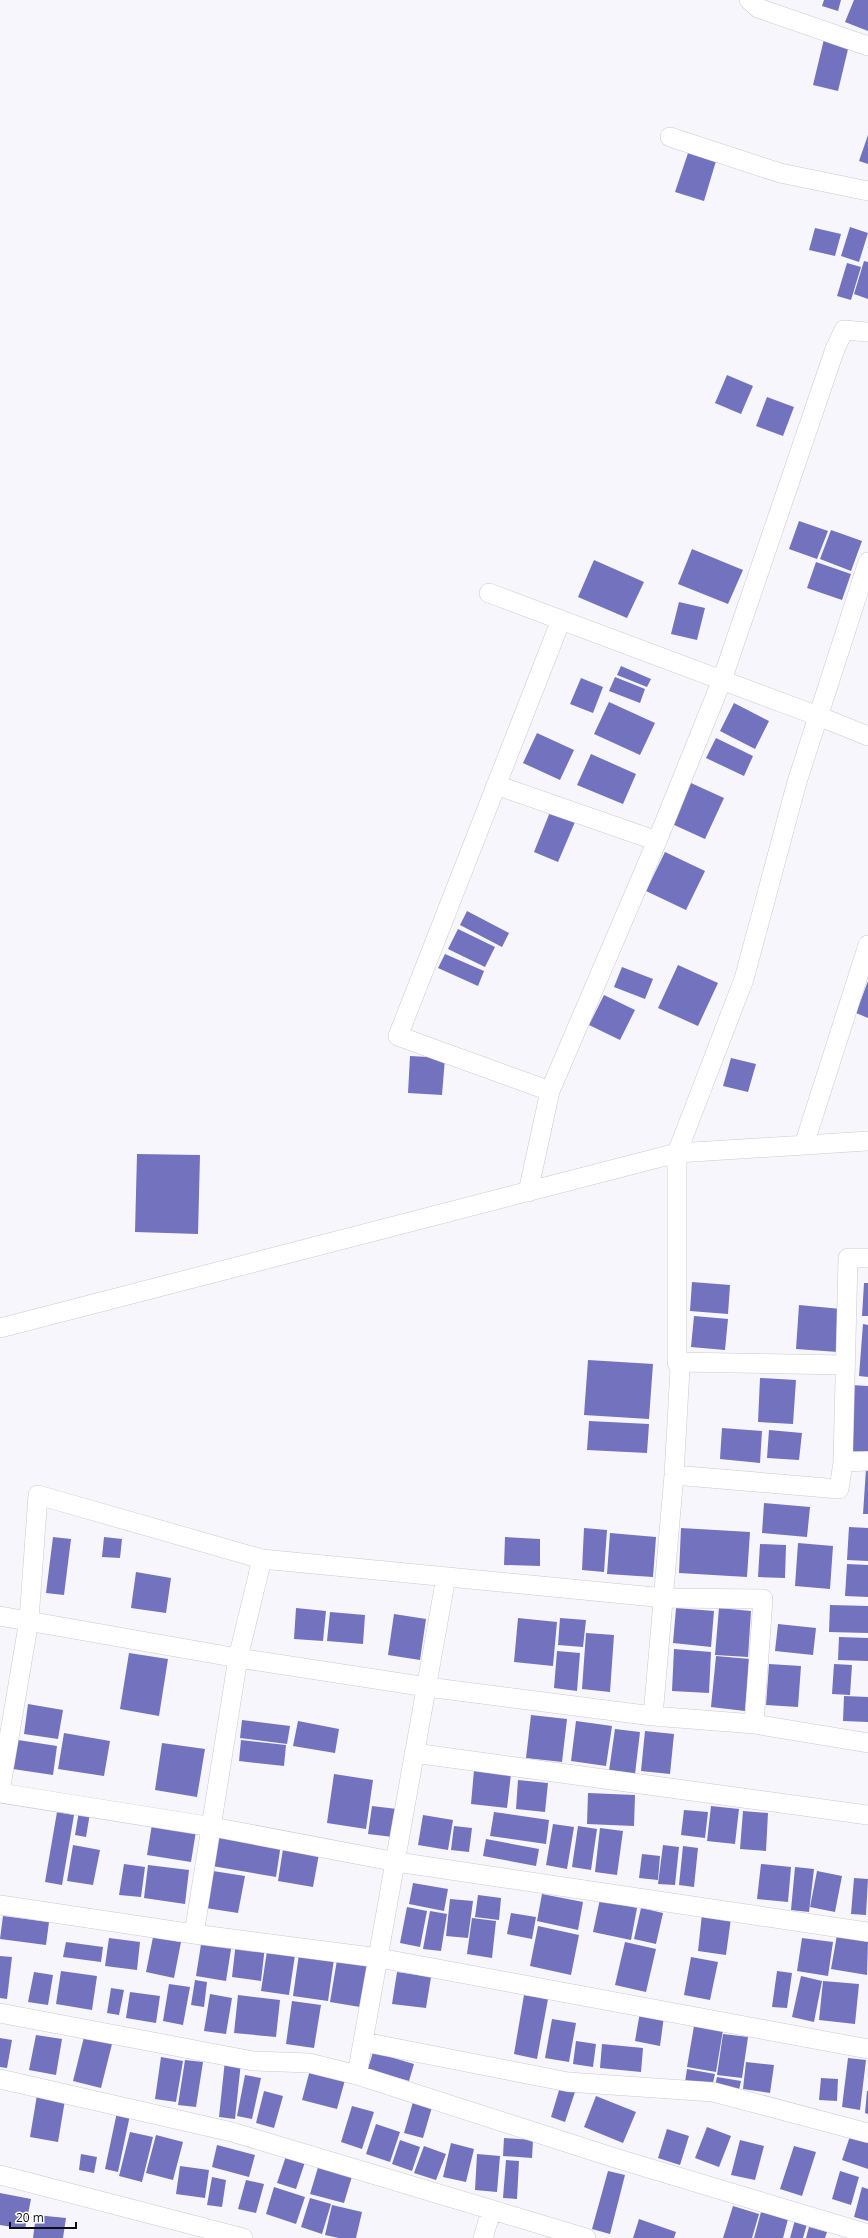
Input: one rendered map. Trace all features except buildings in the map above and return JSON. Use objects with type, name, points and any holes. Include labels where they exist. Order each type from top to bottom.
[{"type":"street","points":[[749,0],[758,8],[868,46]]},
{"type":"street","points":[[670,137],[780,173],[868,191]]},
{"type":"street","points":[[528,1192],[550,1091],[658,841],[722,680],[834,349],[844,330],[868,332]]},
{"type":"street","points":[[653,1716],[665,1598],[680,1369],[677,1362],[677,1153],[744,979],[797,782],[868,562]]},
{"type":"street","points":[[489,593],[868,736]]},
{"type":"street","points":[[550,1091],[398,1036],[561,620]]},
{"type":"street","points":[[496,785],[658,841]]},
{"type":"street","points":[[804,1145],[868,945]]},
{"type":"street","points":[[0,1328],[677,1153],[868,1141]]},
{"type":"street","points":[[674,1475],[839,1489],[843,1462],[848,1258],[868,1258]]},
{"type":"street","points":[[677,1362],[845,1365]]},
{"type":"street","points":[[843,1462],[868,1461]]},
{"type":"street","points":[[754,1724],[763,1599],[665,1598],[262,1559],[38,1495],[29,1620],[0,1792],[213,1826],[397,1862],[868,1932]]},
{"type":"street","points":[[194,1934],[213,1826],[238,1658],[262,1559]]},
{"type":"street","points":[[357,2075],[397,1862],[414,1753],[428,1686],[446,1577]]},
{"type":"street","points":[[0,1616],[238,1658],[428,1686],[653,1716],[754,1724],[868,1743]]},
{"type":"street","points":[[414,1753],[868,1815]]},
{"type":"street","points":[[0,1905],[194,1934],[379,1958],[868,2049]]},
{"type":"street","points":[[0,2013],[252,2061],[309,2063],[357,2075],[615,2158],[868,2234]]},
{"type":"street","points":[[364,2042],[568,2082],[712,2092],[868,2133]]},
{"type":"street","points":[[0,2079],[232,2132],[491,2211],[586,2238]]},
{"type":"street","points":[[0,2175],[242,2238]]},
{"type":"street","points":[[483,2238],[491,2211]]}]
